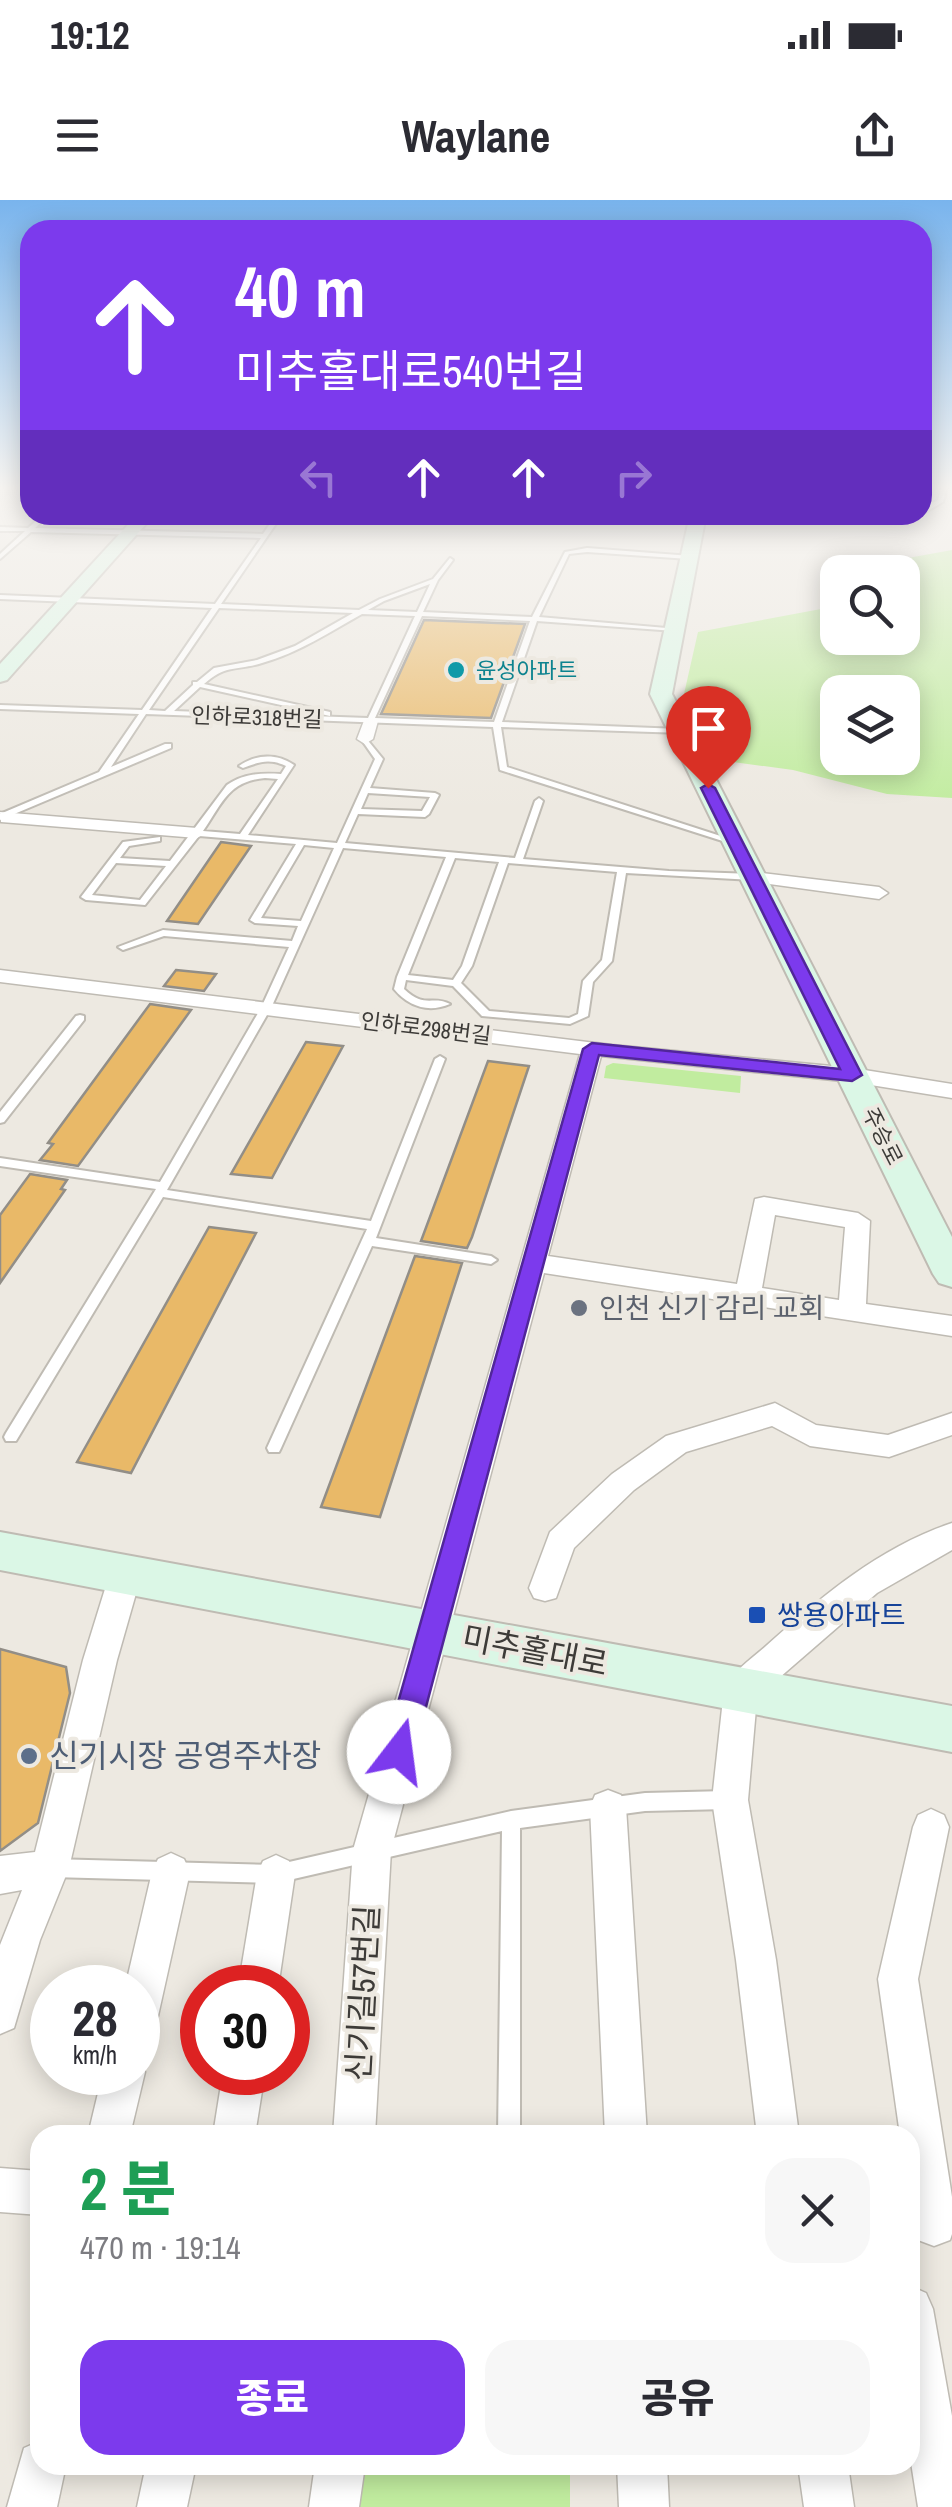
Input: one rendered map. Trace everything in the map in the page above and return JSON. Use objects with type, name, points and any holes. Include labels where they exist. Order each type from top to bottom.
[{"type":"street","points":[[0,676],[73,596]]},
{"type":"street","name":"주승로","points":[[681,596],[661,694],[952,1274]]},
{"type":"street","points":[[365,739],[370,721]]},
{"type":"street","points":[[1,817],[197,833]]},
{"type":"street","points":[[753,877],[879,893]]},
{"type":"street","name":"인하로298번길","points":[[0,976],[592,1049],[852,1075],[952,1091]]},
{"type":"street","name":"신기길57번길","points":[[355,2125],[372,1850],[592,1049]]},
{"type":"street","points":[[748,1295],[764,1205],[858,1221],[852,1310]]},
{"type":"street","points":[[531,1262],[952,1326]]},
{"type":"street","points":[[545,1588],[561,1541],[622,1482],[676,1444],[775,1414],[810,1435],[889,1446],[952,1424]]},
{"type":"street","points":[[777,2125],[730,1800],[741,1690],[848,1592],[917,1550],[952,1536]]},
{"type":"street","name":"미추홀대로","points":[[0,1551],[952,1728]]},
{"type":"street","points":[[0,2014],[21,1940],[50,1868],[100,1660],[125,1576]]},
{"type":"street","points":[[608,1808],[625,2125]]},
{"type":"street","points":[[918,2125],[898,1979],[932,1826]]},
{"type":"street","points":[[0,1875],[50,1868]]},
{"type":"street","points":[[150,1965],[171,1872]]},
{"type":"street","points":[[262,1965],[276,1874]]},
{"type":"street","points":[[112,2125],[119,2095]]},
{"type":"street","points":[[236,2125],[240,2095]]},
{"type":"street","points":[[920,2138],[932,2224]]},
{"type":"street","points":[[0,2190],[30,2192]]},
{"type":"street","points":[[920,2369],[943,2507]]},
{"type":"street","points":[[32,2507],[38,2475]]},
{"type":"street","points":[[162,2507],[169,2475]]},
{"type":"street","points":[[334,2507],[339,2475]]},
{"type":"street","points":[[642,2475],[644,2507]]},
{"type":"street","points":[[824,2475],[829,2507]]},
{"type":"lane","points":[[0,596],[535,619],[674,629]]},
{"type":"lane","name":"인하로318번길","points":[[102,774],[224,596]]},
{"type":"lane","points":[[167,714],[216,670],[259,662],[297,647],[394,596]]},
{"type":"lane","points":[[370,721],[427,596]]},
{"type":"lane","points":[[547,596],[535,619],[497,726],[502,768],[735,842]]},
{"type":"lane","points":[[196,684],[338,720]]},
{"type":"lane","name":"인하로318번길","points":[[0,707],[680,732]]},
{"type":"lane","points":[[11,1437],[162,1190],[266,1008],[336,846],[380,758],[365,739]]},
{"type":"lane","points":[[1,817],[168,746]]},
{"type":"lane","points":[[242,838],[290,766],[282,760],[252,760],[243,766]]},
{"type":"lane","points":[[157,839],[126,844],[86,896],[142,903],[238,778],[252,774],[284,776]]},
{"type":"lane","points":[[354,811],[426,814],[435,795],[364,790]]},
{"type":"lane","points":[[518,861],[539,801]]},
{"type":"lane","points":[[197,833],[622,870],[753,877]]},
{"type":"lane","points":[[301,843],[255,920],[303,924]]},
{"type":"lane","points":[[444,1004],[420,1004],[407,999],[398,989],[451,856]]},
{"type":"lane","points":[[112,860],[172,864]]},
{"type":"lane","points":[[456,983],[467,966],[504,860]]},
{"type":"lane","points":[[402,977],[456,983],[486,1014],[570,1021],[582,1016],[588,982],[607,962],[622,870]]},
{"type":"lane","points":[[123,947],[163,933],[294,944]]},
{"type":"lane","points":[[0,1120],[80,1018]]},
{"type":"lane","points":[[274,1448],[368,1241],[440,1059]]},
{"type":"lane","points":[[2,1164],[374,1226]]},
{"type":"lane","points":[[368,1241],[491,1260]]},
{"type":"lane","points":[[50,1868],[276,1874],[511,1820],[608,1808],[730,1800]]},
{"type":"lane","points":[[508,2125],[511,1820]]},
{"type":"green space","points":[[920,596],[952,596],[952,798],[887,794],[793,770],[733,762],[684,694],[698,632],[820,609],[820,655],[920,655]]},
{"type":"green space","points":[[613,1063],[741,1076],[740,1093],[604,1078],[606,1066]]},
{"type":"green space","points":[[339,2475],[570,2475],[570,2507],[334,2507]]},
{"type":"building","name":"윤성아파트","points":[[424,620],[525,624],[491,718],[381,714]]},
{"type":"building","points":[[221,842],[251,846],[198,924],[167,921]]},
{"type":"building","points":[[176,970],[216,974],[204,991],[164,986]]},
{"type":"building","points":[[150,1004],[191,1010],[78,1166],[40,1160],[53,1144],[48,1143]]},
{"type":"building","points":[[306,1042],[343,1046],[272,1178],[231,1174]]},
{"type":"building","points":[[488,1061],[529,1066],[472,1237],[467,1248],[421,1241]]},
{"type":"building","points":[[30,1174],[67,1180],[61,1189],[65,1190],[0,1283],[0,1215]]},
{"type":"building","points":[[209,1227],[256,1233],[131,1473],[77,1462]]},
{"type":"building","points":[[415,1256],[462,1263],[380,1517],[321,1507]]},
{"type":"building","name":"신기시장 공영주차장","points":[[0,1649],[66,1667],[70,1693],[38,1823],[0,1851]]},
{"type":"place","name":"윤성아파트","points":[[456,670]]},
{"type":"place","name":"인천 신기 감리 교회","points":[[579,1308]]},
{"type":"place","name":"쌍용아파트","points":[[757,1615]]},
{"type":"place","name":"신기시장 공영주차장","points":[[29,1756]]},
{"type":"route","points":[[399,1752],[592,1049],[852,1075],[708,788]]}]
